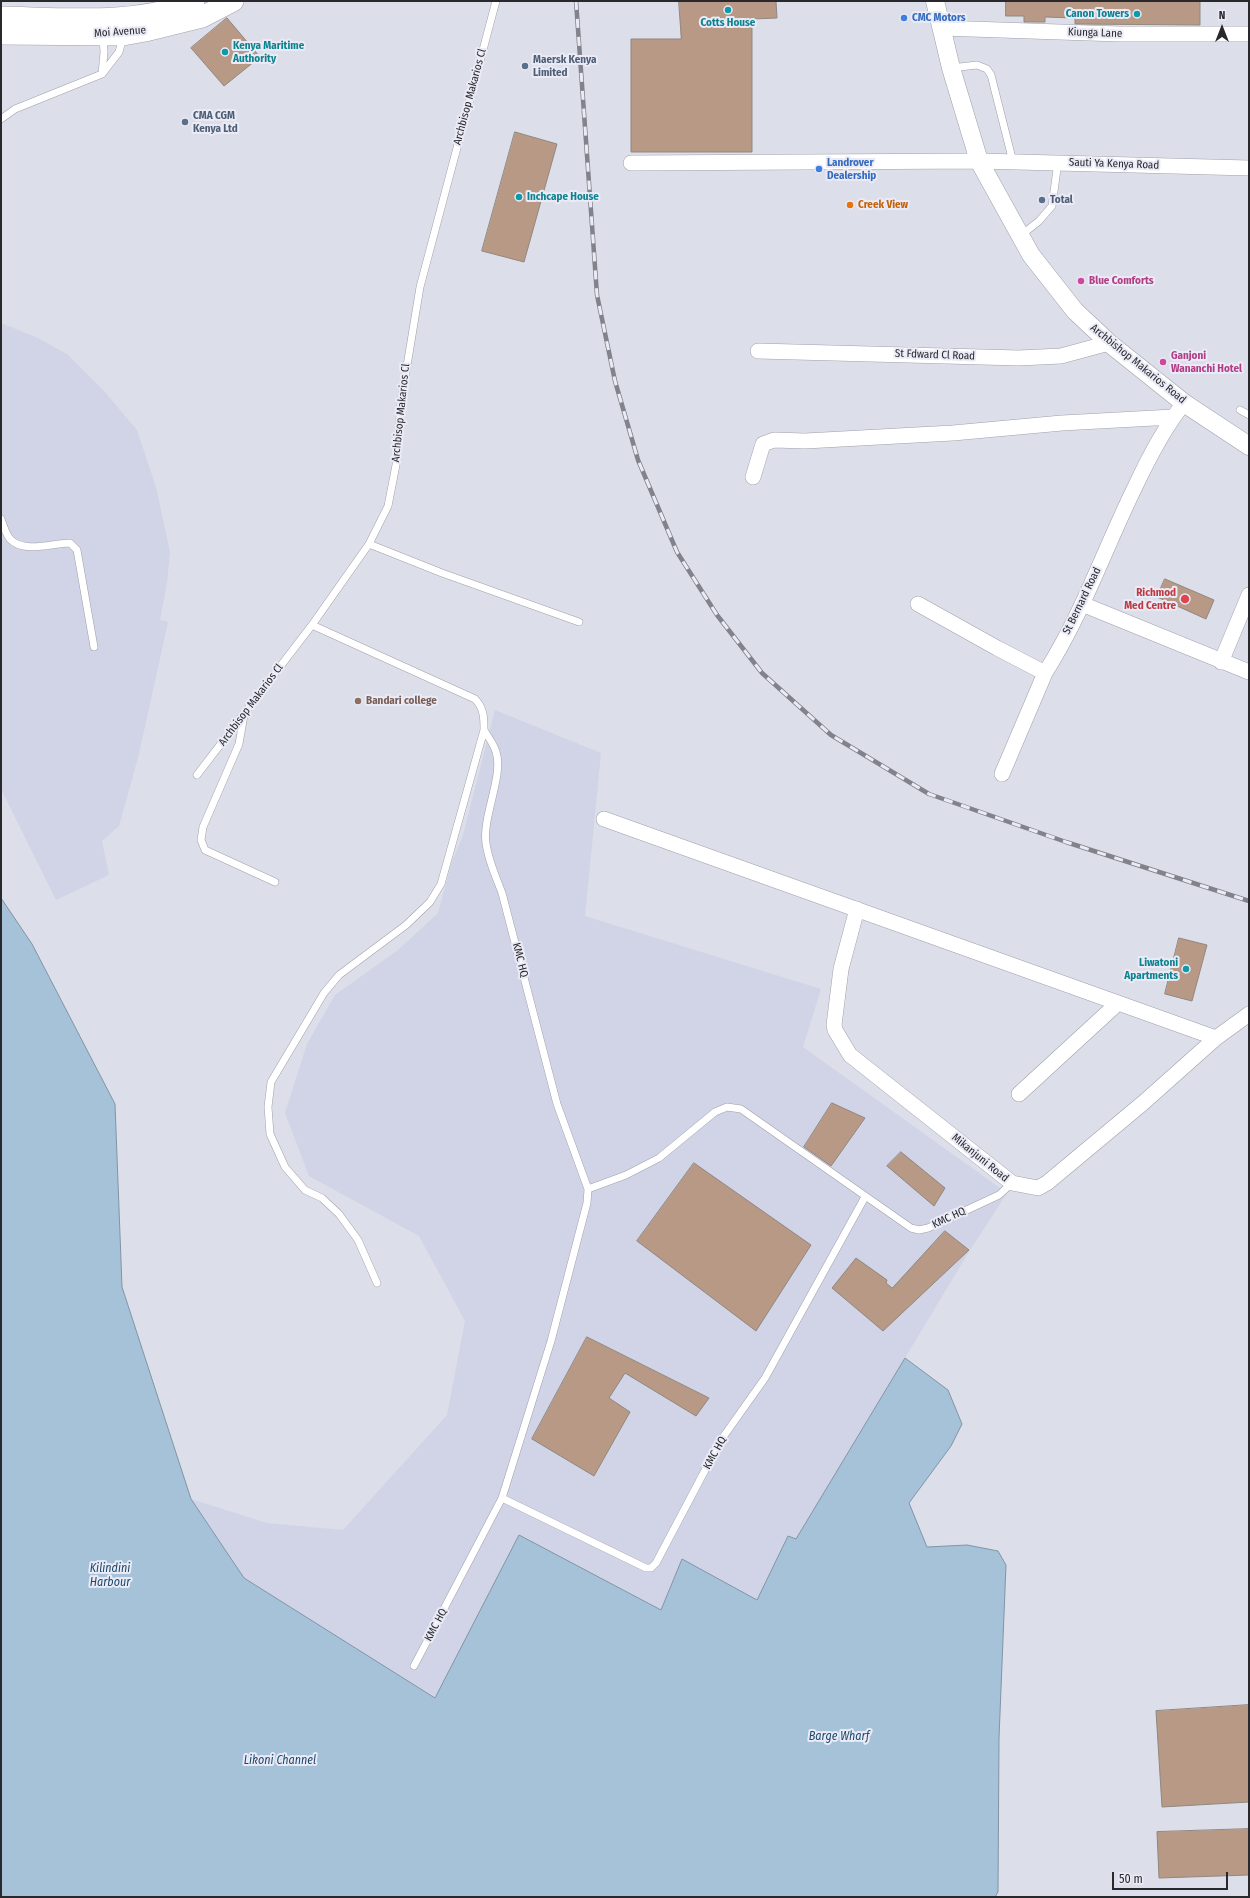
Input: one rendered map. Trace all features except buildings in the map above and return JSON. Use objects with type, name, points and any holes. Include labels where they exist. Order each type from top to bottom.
[{"type":"main road","name":"Moi Avenue","points":[[1,34],[114,26],[194,1]]},
{"type":"main road","name":"Moi Avenue","points":[[1,17],[114,26],[145,32],[202,17],[233,1]]},
{"type":"street","name":"Archbishop Makarios Road","points":[[936,1],[940,28],[950,68],[979,161],[1031,255],[1075,311],[1109,343],[1184,403],[1249,446]]},
{"type":"street","name":"Kiunga Lane","points":[[940,28],[1120,34],[1249,34]]},
{"type":"street","name":"Sauti Ya Kenya Road","points":[[631,163],[979,161],[1249,168]]},
{"type":"street","name":"St Fdward Cl Road","points":[[758,351],[1018,358],[1061,356],[1109,343]]},
{"type":"street","name":"St Bernard Road","points":[[1002,774],[1044,672],[1082,604],[1118,522],[1147,462],[1173,417],[1184,403]]},
{"type":"street","points":[[753,477],[763,444],[774,440],[804,441],[953,433],[1062,423],[1173,417]]},
{"type":"street","points":[[1221,662],[1249,595]]},
{"type":"street","points":[[918,604],[997,648],[1044,672]]},
{"type":"street","points":[[1082,604],[1221,662],[1249,672]]},
{"type":"street","points":[[604,820],[1216,1038]]},
{"type":"street","name":"Mikanjuni Road","points":[[857,910],[841,969],[834,1025],[837,1034],[850,1055],[1012,1183],[1038,1188],[1047,1183],[1143,1103],[1216,1038],[1249,1014]]},
{"type":"street","points":[[1019,1094],[1118,1003]]},
{"type":"lane","name":"Archbisop Makarios Cl","points":[[197,775],[312,625],[369,544],[388,506],[396,465],[400,402],[420,287],[496,1]]},
{"type":"lane","points":[[1,119],[15,109],[102,74],[118,52],[114,26]]},
{"type":"lane","points":[[102,74],[104,52],[114,26]]},
{"type":"lane","points":[[950,68],[977,65],[987,69],[991,75],[1013,162]]},
{"type":"lane","points":[[1020,236],[1039,221],[1052,206],[1058,162]]},
{"type":"lane","points":[[1240,410],[1249,415]]},
{"type":"lane","points":[[1,519],[10,539],[17,544],[29,547],[70,542],[77,550],[94,647]]},
{"type":"lane","points":[[369,544],[580,622]]},
{"type":"lane","points":[[312,625],[475,699],[480,704],[483,714],[484,730],[441,884],[430,902],[406,925],[340,975],[324,993],[271,1082],[268,1107],[270,1134],[285,1167],[305,1190],[322,1198],[340,1214],[358,1240],[377,1283]]},
{"type":"lane","points":[[244,713],[239,744],[203,827],[201,840],[205,850],[275,882]]},
{"type":"lane","name":"KMC HQ","points":[[414,1666],[502,1498],[551,1341],[588,1203],[588,1189],[557,1104],[502,893],[485,842],[489,809],[499,765],[496,752],[484,730]]},
{"type":"lane","name":"KMC HQ","points":[[588,1189],[626,1175],[658,1158],[715,1112],[726,1107],[742,1109],[911,1228],[919,1230],[928,1228],[1000,1195],[1012,1183]]},
{"type":"lane","name":"KMC HQ","points":[[502,1498],[646,1568],[651,1568],[656,1563],[721,1440],[765,1378],[865,1197]]},
{"type":"shaded area","points":[[1,323],[36,337],[67,354],[105,392],[137,430],[156,487],[170,552],[167,583],[160,620],[168,622],[139,754],[119,826],[102,841],[109,875],[56,900],[1,789]]},
{"type":"shaded area","points":[[495,710],[601,753],[585,916],[821,989],[803,1047],[1007,1193],[967,1255],[796,1539],[788,1536],[757,1600],[682,1559],[661,1610],[519,1536],[436,1698],[244,1578],[191,1499],[267,1523],[343,1530],[447,1415],[465,1321],[419,1236],[309,1176],[285,1113],[307,1044],[335,995],[398,950],[438,913],[452,862],[463,835]]},
{"type":"water","points":[[1,898],[32,944],[115,1104],[122,1287],[191,1499],[244,1578],[435,1698],[519,1535],[661,1610],[682,1559],[757,1600],[788,1536],[796,1539],[905,1358],[948,1390],[962,1424],[951,1446],[909,1503],[927,1547],[967,1545],[998,1551],[1006,1565],[999,1738],[998,1892],[995,1897],[1,1897]]},
{"type":"railway","points":[[576,1],[597,295],[615,381],[638,460],[677,552],[717,615],[762,673],[831,735],[929,794],[1066,842],[1249,901]]},
{"type":"place","name":"Cotts House","points":[[728,10]]},
{"type":"place","name":"Canon Towers","points":[[1137,14]]},
{"type":"place","name":"CMC Motors","points":[[904,18]]},
{"type":"place","name":"Kenya Maritime Authority","points":[[225,52]]},
{"type":"place","name":"Maersk Kenya Limited","points":[[525,66]]},
{"type":"place","name":"CMA CGM Kenya Ltd","points":[[185,122]]},
{"type":"place","name":"Landrover Dealership","points":[[819,169]]},
{"type":"place","name":"Inchcape House","points":[[519,197]]},
{"type":"place","name":"Total","points":[[1042,200]]},
{"type":"place","name":"Creek View","points":[[850,205]]},
{"type":"place","name":"Blue Comforts","points":[[1081,281]]},
{"type":"place","name":"Ganjoni Wananchi Hotel","points":[[1163,362]]},
{"type":"place","name":"Richmod Med Centre","points":[[1185,599]]},
{"type":"place","name":"Bandari college","points":[[358,701]]},
{"type":"place","name":"Liwatoni Apartments","points":[[1186,969]]},
{"type":"water label","name":"Kilindini Harbour","points":[[110,1576]]},
{"type":"water label","name":"Barge Wharf","points":[[839,1737]]},
{"type":"water label","name":"Likoni Channel","points":[[280,1761]]}]
